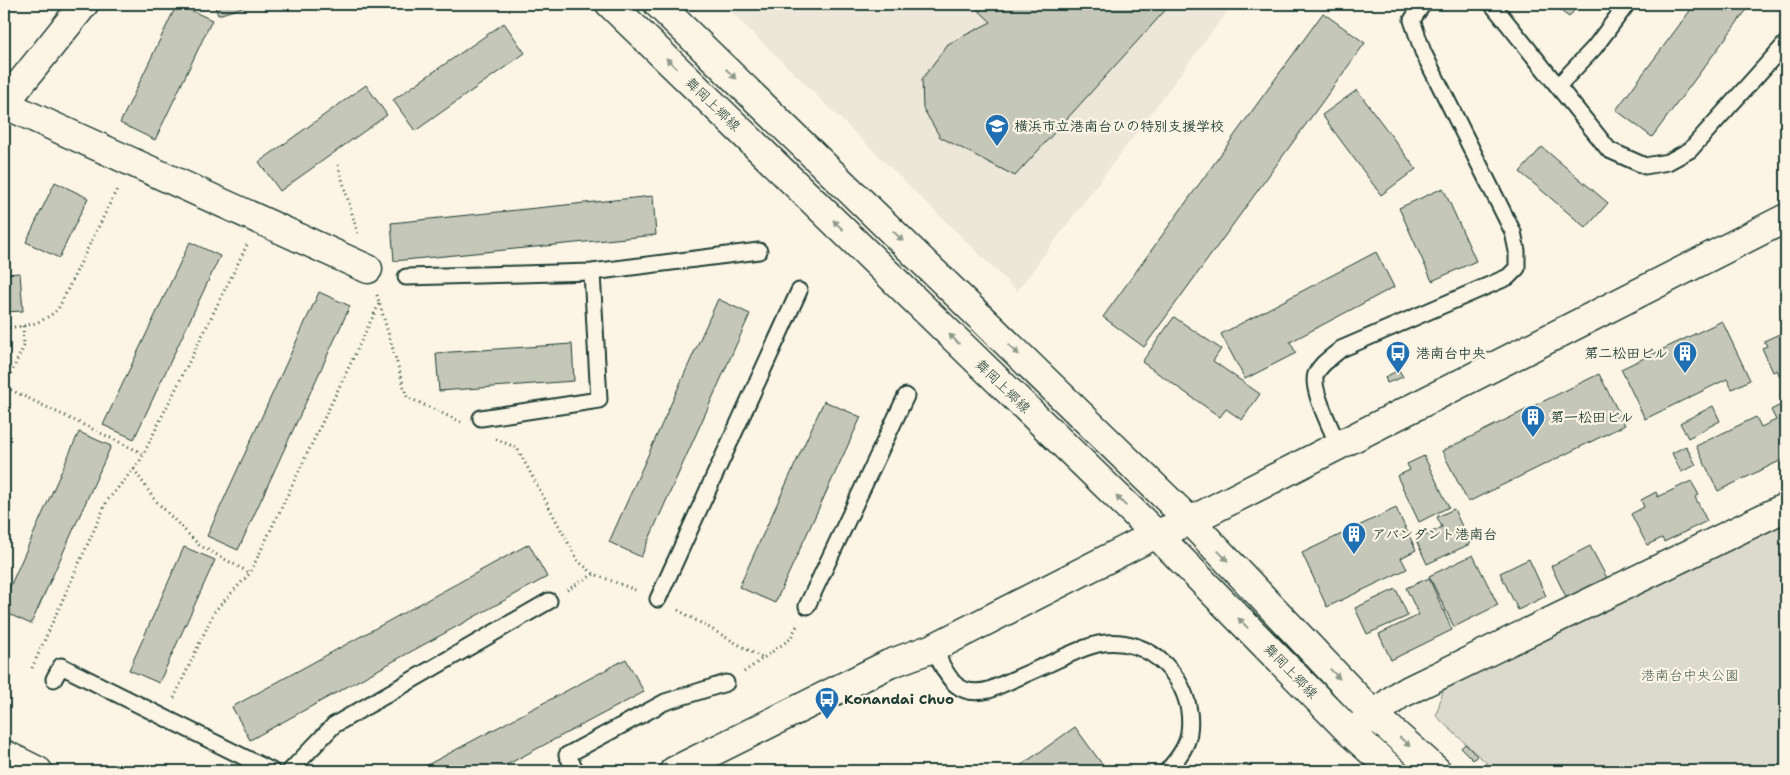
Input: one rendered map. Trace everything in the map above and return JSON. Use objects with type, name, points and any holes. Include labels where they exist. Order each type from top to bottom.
[{"type":"street","points":[[84,4],[4,104],[368,269]]},
{"type":"street","name":"舞岡上郷線","points":[[610,4],[1156,534],[1351,733],[1393,771]]},
{"type":"street","points":[[658,4],[1190,520],[1373,714],[1437,771]]},
{"type":"street","points":[[674,771],[889,664],[932,648],[1156,534],[1190,520],[1786,218]]},
{"type":"street","points":[[1351,733],[1399,695],[1786,507]]},
{"type":"street","points":[[4,754],[38,771]]},
{"type":"lane","points":[[1338,445],[1317,394],[1315,377],[1320,366],[1341,349],[1508,277],[1517,268],[1517,251],[1513,232],[1423,52],[1412,20],[1422,4]]},
{"type":"lane","points":[[1492,4],[1609,150],[1645,166],[1668,162],[1690,150],[1786,43]]},
{"type":"lane","points":[[1558,86],[1594,48],[1627,4]]},
{"type":"lane","points":[[406,277],[592,272],[759,251]]},
{"type":"lane","points":[[481,418],[599,400],[592,272]]},
{"type":"lane","points":[[658,599],[799,291]]},
{"type":"lane","points":[[807,606],[906,396]]},
{"type":"lane","points":[[290,771],[334,724],[549,601]]},
{"type":"lane","points":[[932,648],[953,683],[968,693],[976,694],[1098,644],[1119,643],[1145,651],[1164,661],[1178,678],[1187,696],[1190,733],[1182,752],[1167,771]]},
{"type":"lane","points":[[54,679],[60,666],[272,771]]},
{"type":"lane","points":[[568,771],[574,768],[567,755],[665,702],[726,683]]},
{"type":"path","points":[[1784,4],[1786,15]]},
{"type":"path","points":[[4,328],[23,326],[46,320],[58,309],[130,161]]},
{"type":"path","points":[[338,165],[407,397],[466,425]]},
{"type":"path","points":[[32,668],[107,501],[144,454],[259,220]]},
{"type":"path","points":[[165,718],[214,612],[250,573],[379,304]]},
{"type":"path","points":[[23,326],[24,346],[6,384],[9,388],[144,454]]},
{"type":"path","points":[[492,436],[517,448],[578,561],[594,574],[658,599],[764,659]]},
{"type":"path","points":[[134,469],[154,499],[199,545],[250,573]]},
{"type":"path","points":[[549,601],[594,574]]},
{"type":"path","points":[[726,683],[764,659],[790,639],[807,606]]},
{"type":"shaded area","name":"横浜市立港南台ひの特別支援学校","points":[[723,4],[1233,4],[1017,291]]},
{"type":"green space","name":"港南台中央公園","points":[[1786,523],[1786,771],[1495,771],[1436,716],[1444,687]]},
{"type":"building","points":[[177,4],[212,20],[155,140],[120,123]]},
{"type":"building","points":[[214,4],[253,4],[218,15]]},
{"type":"building","points":[[972,4],[1171,4],[1015,176],[940,137],[923,108],[922,79],[948,44],[991,22]]},
{"type":"building","points":[[1551,4],[1579,4],[1569,17]]},
{"type":"building","points":[[1695,4],[1751,4],[1652,137],[1616,110]]},
{"type":"building","points":[[1323,13],[1365,43],[1144,347],[1103,317]]},
{"type":"building","points":[[504,23],[525,53],[415,131],[393,100]]},
{"type":"building","points":[[366,85],[387,115],[280,191],[259,162]]},
{"type":"building","points":[[1357,90],[1416,169],[1381,195],[1322,115]]},
{"type":"building","points":[[1542,147],[1608,203],[1586,228],[1520,172]]},
{"type":"building","points":[[55,182],[88,198],[59,258],[26,242]]},
{"type":"building","points":[[1443,188],[1476,261],[1432,281],[1399,208]]},
{"type":"building","points":[[653,196],[656,235],[394,261],[391,223]]},
{"type":"building","points":[[190,242],[220,256],[134,439],[103,425]]},
{"type":"building","points":[[1376,252],[1394,287],[1290,342],[1296,353],[1245,379],[1221,334]]},
{"type":"building","points":[[20,273],[23,311],[4,312],[4,274]]},
{"type":"building","points":[[319,292],[350,306],[238,550],[207,536]]},
{"type":"building","points":[[718,299],[750,314],[641,557],[609,542]]},
{"type":"building","points":[[1174,317],[1221,349],[1213,361],[1260,394],[1242,420],[1226,409],[1220,417],[1142,362]]},
{"type":"building","name":"第二松田ビル","points":[[1722,321],[1750,380],[1732,389],[1727,379],[1645,419],[1621,369]]},
{"type":"building","points":[[1786,331],[1786,379],[1782,381],[1777,370],[1773,372],[1762,348],[1767,346],[1764,341]]},
{"type":"building","points":[[572,344],[574,381],[439,391],[436,353]]},
{"type":"building","points":[[1399,370],[1403,377],[1387,383],[1385,377]]},
{"type":"building","name":"第一松田ビル","points":[[1599,374],[1625,425],[1468,502],[1442,451]]},
{"type":"building","points":[[824,401],[861,417],[775,603],[739,587]]},
{"type":"building","points":[[1786,402],[1786,458],[1718,491],[1696,446],[1756,417],[1761,427],[1776,420],[1771,410]]},
{"type":"building","points":[[1713,406],[1720,421],[1688,438],[1680,423]]},
{"type":"building","points":[[79,432],[111,446],[31,624],[4,612],[4,600]]},
{"type":"building","points":[[1686,446],[1696,465],[1681,472],[1672,453]]},
{"type":"building","points":[[1424,456],[1449,507],[1419,522],[1397,476],[1410,470],[1407,464]]},
{"type":"building","points":[[1691,481],[1699,495],[1695,497],[1707,521],[1664,542],[1662,538],[1647,545],[1631,514],[1644,507],[1641,500],[1656,492],[1658,497]]},
{"type":"building","name":"アバンダント港南台","points":[[1396,508],[1416,550],[1401,558],[1407,569],[1327,607],[1302,553]]},
{"type":"building","points":[[1454,509],[1470,544],[1427,564],[1416,540],[1442,527],[1437,517]]},
{"type":"building","points":[[529,544],[547,577],[250,740],[232,707]]},
{"type":"building","points":[[1590,546],[1607,578],[1567,599],[1551,566]]},
{"type":"building","points":[[184,547],[215,560],[159,683],[129,670]]},
{"type":"building","points":[[1473,555],[1498,605],[1454,627],[1429,576]]},
{"type":"building","points":[[1529,559],[1546,596],[1518,610],[1500,573]]},
{"type":"building","points":[[1429,578],[1452,630],[1391,660],[1379,634],[1419,615],[1406,588]]},
{"type":"building","points":[[1396,589],[1408,616],[1367,634],[1355,608]]},
{"type":"building","points":[[626,659],[644,692],[495,771],[416,771]]},
{"type":"building","points":[[1075,727],[1107,771],[1085,771],[1083,769],[1080,771],[1013,771]]},
{"type":"building","points":[[1465,744],[1477,756],[1473,760],[1461,748]]},
{"type":"place","name":"横浜市立港南台ひの特別支援学校","points":[[997,147]]},
{"type":"place","name":"港南台中央","points":[[1398,374]]},
{"type":"place","name":"第二松田ビル","points":[[1685,374]]},
{"type":"place","name":"第一松田ビル","points":[[1533,438]]},
{"type":"place","name":"アバンダント港南台","points":[[1354,555]]},
{"type":"place","name":"Konandai Chuo","points":[[827,720]]}]
